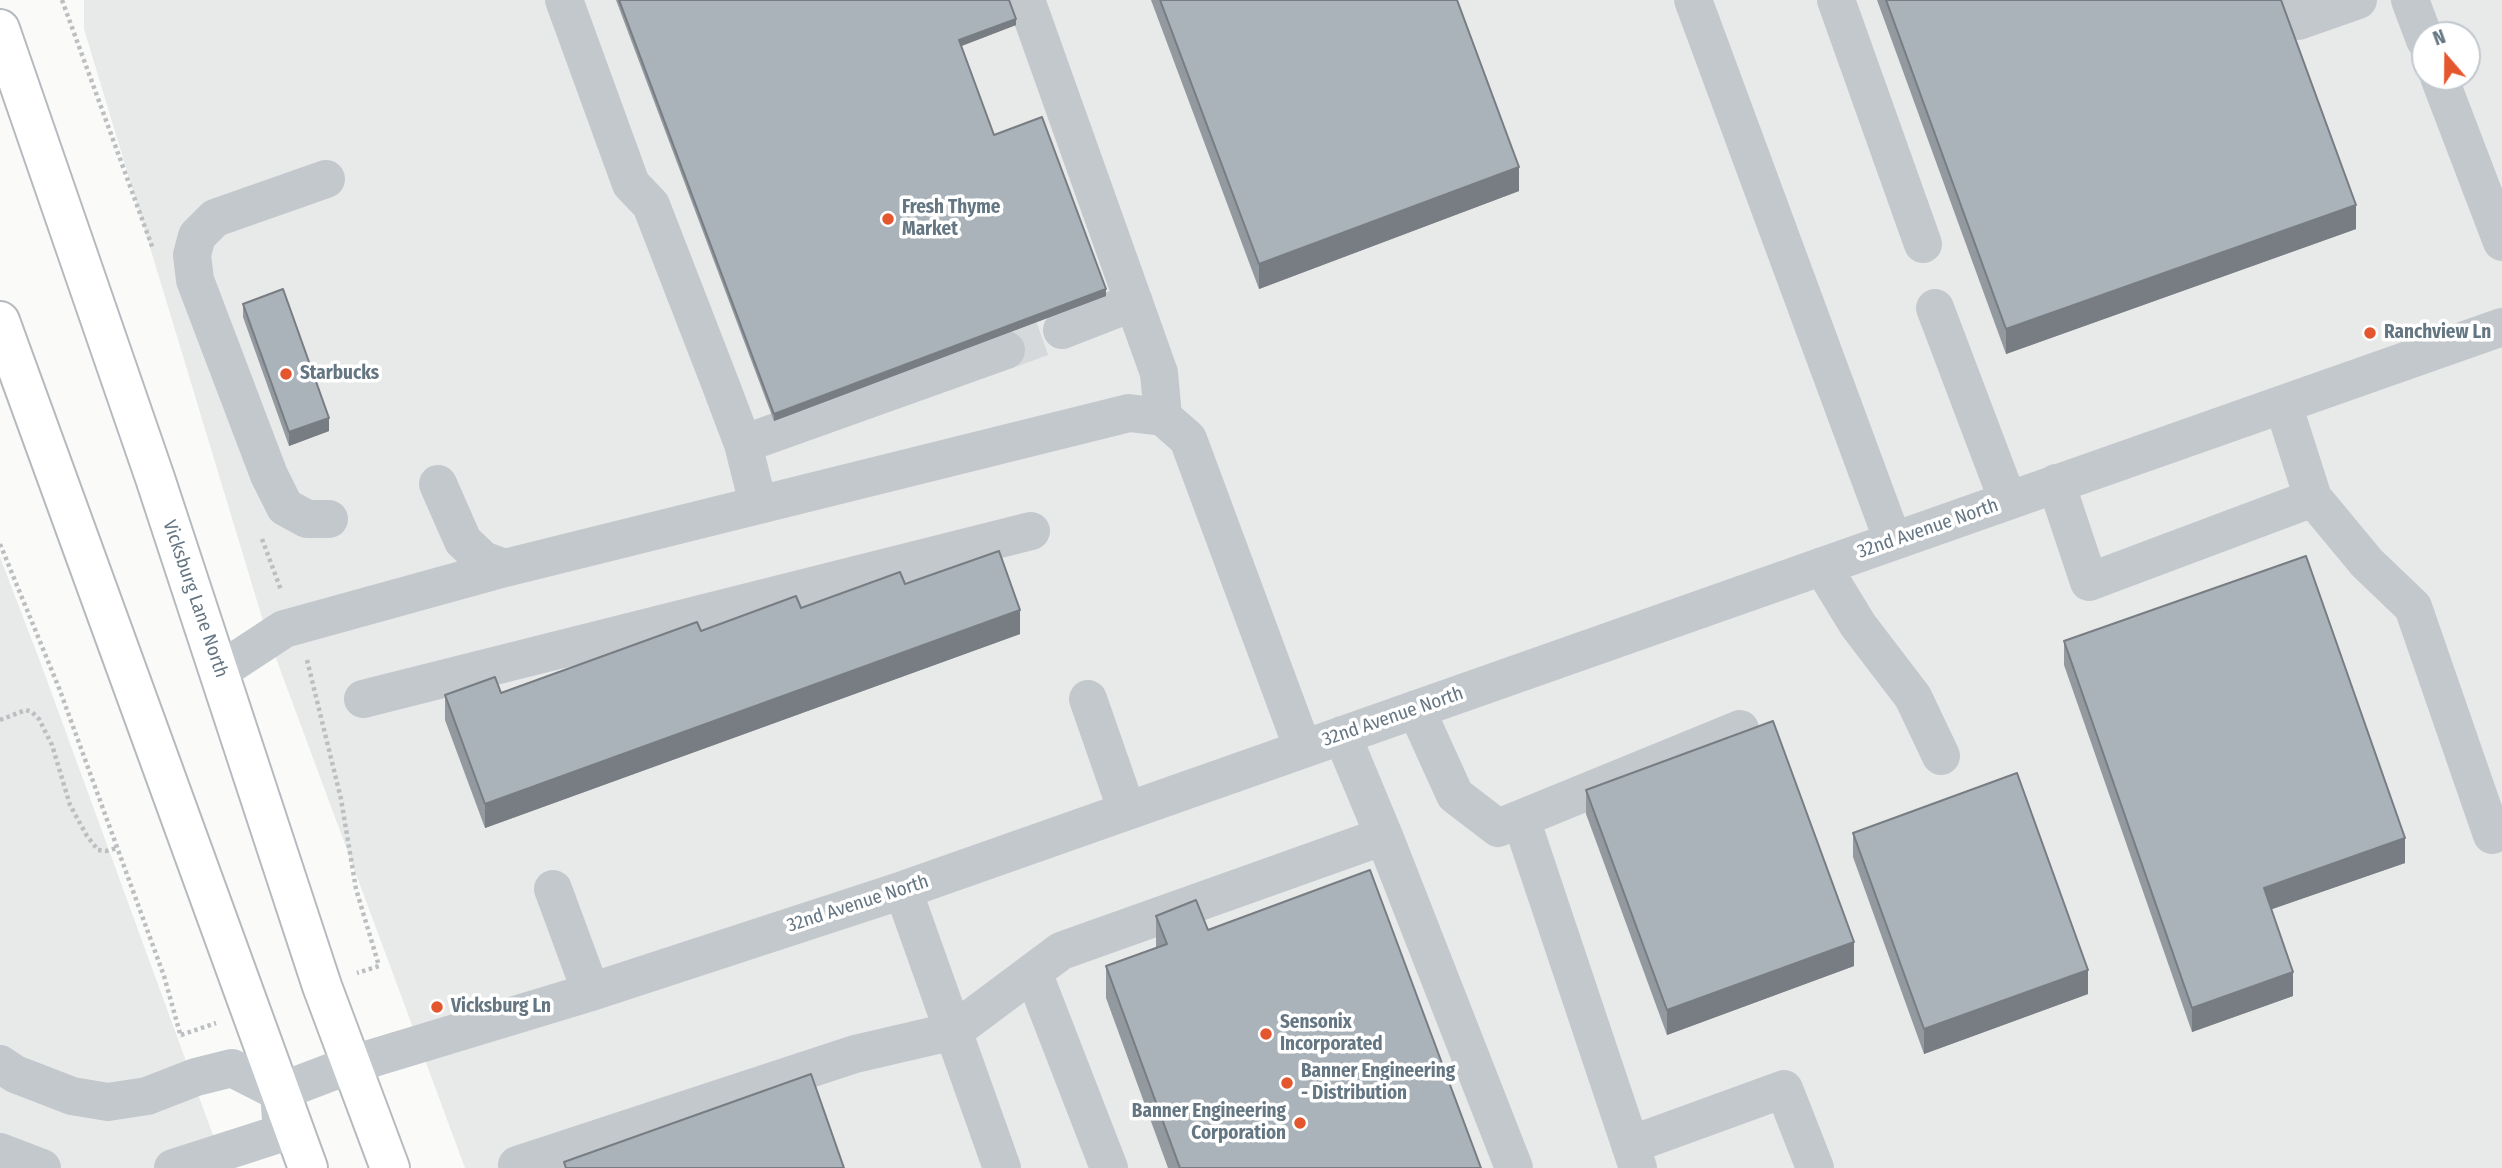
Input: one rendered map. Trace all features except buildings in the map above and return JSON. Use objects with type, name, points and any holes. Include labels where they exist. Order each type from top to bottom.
[{"type":"main road","name":"Vicksburg Lane North","points":[[0,29],[220,671],[322,986],[390,1168]]},
{"type":"main road","points":[[0,321],[308,1168]]},
{"type":"street","points":[[564,0],[631,184],[651,205],[744,444],[758,504]]},
{"type":"street","points":[[1026,0],[1159,373],[1163,417]]},
{"type":"street","points":[[1693,0],[1893,541]]},
{"type":"street","points":[[1836,0],[1923,244]]},
{"type":"street","points":[[2285,0],[2298,21],[2358,0]]},
{"type":"street","points":[[2410,0],[2418,21]]},
{"type":"street","points":[[2444,91],[2502,242]]},
{"type":"street","points":[[326,179],[215,218],[197,236],[192,255],[195,280],[269,475],[285,507],[307,519],[329,519]]},
{"type":"street","points":[[1062,330],[1134,302]]},
{"type":"street","points":[[1935,308],[2008,501]]},
{"type":"street","name":"32nd Avenue North","points":[[279,1092],[350,1065],[591,992],[903,890],[2502,327]]},
{"type":"street","points":[[744,444],[1006,350]]},
{"type":"street","points":[[2283,404],[2313,498],[2367,563],[2413,607],[2492,835]]},
{"type":"street","points":[[220,671],[284,629],[505,568],[1129,414],[1163,417],[1188,439],[1303,749]]},
{"type":"street","points":[[438,484],[463,541],[483,560],[505,568]]},
{"type":"street","points":[[2056,484],[2089,582],[2313,498]]},
{"type":"street","points":[[363,699],[1031,531]]},
{"type":"street","points":[[1822,566],[1858,625],[1913,697],[1941,756]]},
{"type":"street","points":[[1088,699],[1127,811]]},
{"type":"street","points":[[1416,709],[1455,795],[1498,828],[1740,729]]},
{"type":"street","points":[[1342,735],[1514,1168]]},
{"type":"street","points":[[1521,819],[1634,1157],[1784,1089],[1815,1168]]},
{"type":"street","points":[[518,1168],[517,1165],[855,1054],[954,1031],[1062,951],[1384,836]]},
{"type":"street","points":[[553,889],[591,992]]},
{"type":"street","points":[[903,890],[1002,1168]]},
{"type":"street","points":[[1033,972],[1109,1168]]},
{"type":"street","points":[[0,1064],[15,1074],[72,1096],[108,1102],[147,1096],[196,1077],[232,1068],[279,1092],[282,1133],[173,1168]]},
{"type":"street","points":[[0,1152],[42,1168]]},
{"type":"path","points":[[62,0],[155,254]]},
{"type":"path","points":[[260,535],[302,640],[324,737],[336,775],[356,889],[379,966],[322,986]]},
{"type":"path","points":[[0,544],[59,688],[164,976],[196,1077]]},
{"type":"path","points":[[0,720],[26,710],[32,712],[52,745],[70,805],[87,836],[99,850],[117,848]]},
{"type":"path","points":[[181,1035],[251,1011]]},
{"type":"shaded area","points":[[84,0],[2502,0],[2502,1168],[465,1168],[267,634],[84,29]]},
{"type":"shaded area","points":[[0,557],[41,664],[225,1168],[0,1168]]},
{"type":"tunnel","points":[[1006,350],[1062,330]]},
{"type":"place","name":"Fresh Thyme Market","points":[[888,219]]},
{"type":"place","name":"Ranchview Ln","points":[[2370,333]]},
{"type":"place","name":"Starbucks","points":[[286,374]]},
{"type":"place","name":"Vicksburg Ln","points":[[437,1007]]},
{"type":"place","name":"Sensonix Incorporated","points":[[1266,1034]]},
{"type":"place","name":"Banner Engineering - Distribution","points":[[1287,1083]]},
{"type":"place","name":"Banner Engineering Corporation","points":[[1300,1123]]}]
